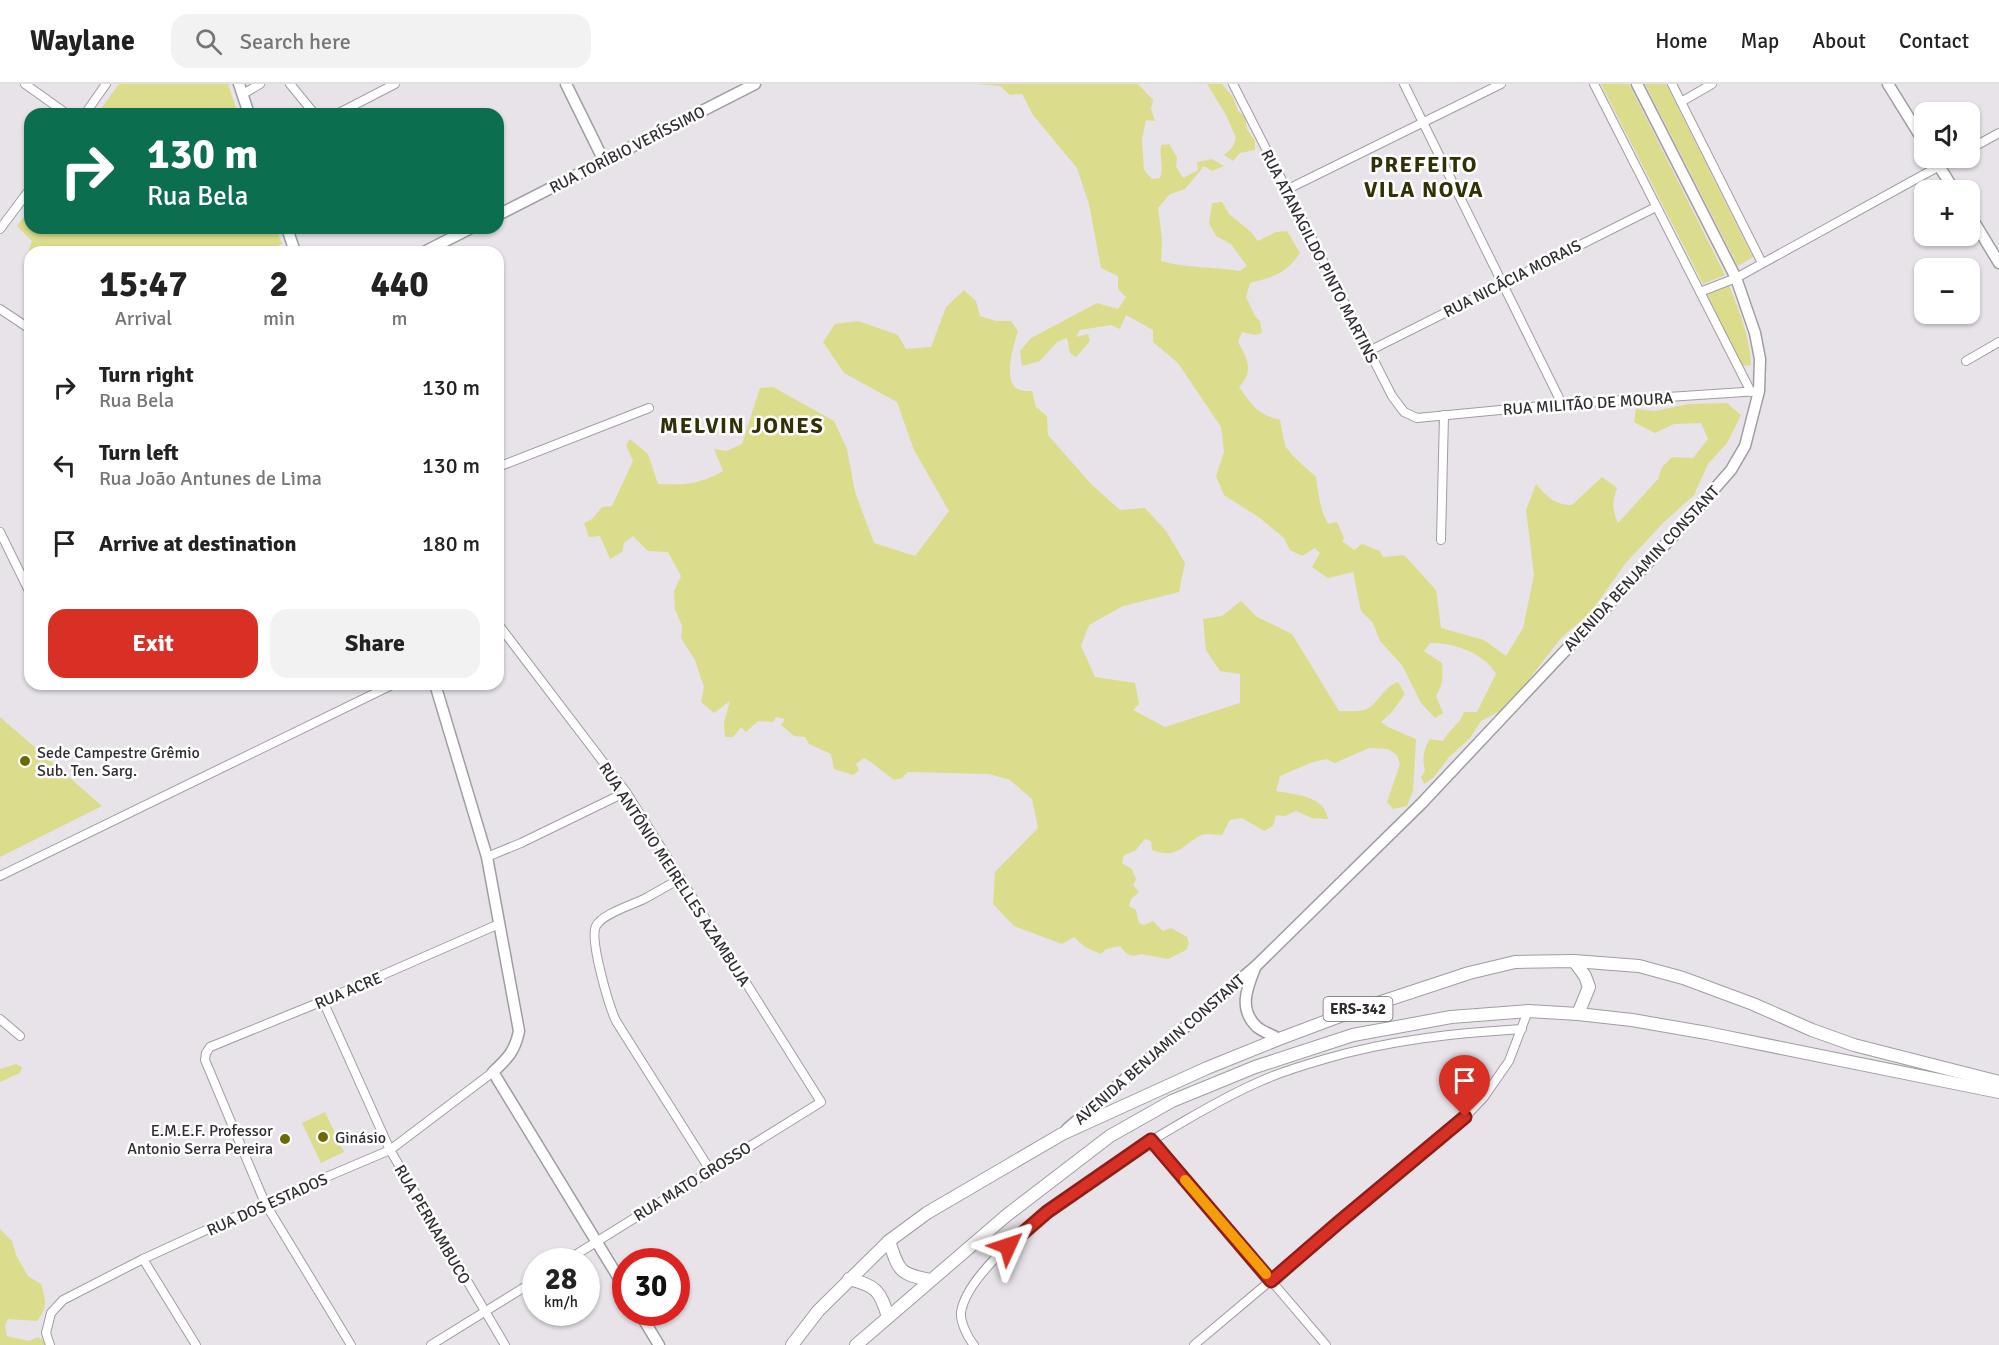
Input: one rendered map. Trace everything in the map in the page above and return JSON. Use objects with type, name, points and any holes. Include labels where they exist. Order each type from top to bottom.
[{"type":"main road","points":[[566,84],[604,161]]},
{"type":"main road","name":"RUA TORÍBIO VERÍSSIMO","points":[[504,211],[755,84]]},
{"type":"main road","name":"AVENIDA BENJAMIN CONSTANT","points":[[1062,1134],[1257,964],[1421,804],[1675,534],[1731,470],[1745,446],[1760,359],[1755,333],[1736,278],[1637,84]]},
{"type":"main road","points":[[1888,84],[1914,126]]},
{"type":"main road","points":[[241,89],[247,108]]},
{"type":"main road","points":[[1980,232],[1999,263]]},
{"type":"main road","points":[[436,246],[459,234]]},
{"type":"main road","points":[[437,690],[487,856],[519,1031],[516,1045],[509,1057],[492,1072],[612,1267]]},
{"type":"main road","name":"ERS-342","points":[[792,1345],[818,1311],[889,1241],[927,1213],[1062,1134],[1207,1068],[1350,1012],[1469,973],[1515,962],[1574,962],[1639,966],[1683,978],[1854,1045],[1999,1082]]},
{"type":"main road","points":[[1574,962],[1585,976],[1589,987],[1578,1014]]},
{"type":"main road","name":"AVENIDA BENJAMIN CONSTANT","points":[[1257,964],[1245,993],[1247,1010],[1257,1027],[1279,1039]]},
{"type":"main road","name":"ERS-342","points":[[856,1345],[1007,1215],[1110,1136],[1173,1101],[1255,1067],[1353,1035],[1451,1017],[1528,1011],[1578,1014],[1632,1020],[1707,1033],[1999,1092]]},
{"type":"main road","points":[[889,1241],[898,1267],[908,1276],[930,1281]]},
{"type":"main road","points":[[849,1279],[869,1284],[882,1298],[888,1317]]},
{"type":"main road","points":[[647,1326],[659,1345]]},
{"type":"street","points":[[25,84],[59,108]]},
{"type":"street","points":[[89,108],[106,84]]},
{"type":"street","points":[[241,89],[260,84]]},
{"type":"street","points":[[290,84],[310,108]]},
{"type":"street","points":[[349,108],[395,84]]},
{"type":"street","name":"RUA ATANAGILDO PINTO MARTINS","points":[[1233,84],[1397,405],[1404,412],[1417,418]]},
{"type":"street","points":[[1404,84],[1562,404]]},
{"type":"street","points":[[1286,190],[1501,84]]},
{"type":"street","points":[[1594,84],[1700,292],[1755,391]]},
{"type":"street","points":[[1671,84],[1762,263]]},
{"type":"street","points":[[1681,102],[1712,84]]},
{"type":"street","points":[[1980,143],[1999,133]]},
{"type":"street","points":[[1700,292],[1736,278],[1926,168]]},
{"type":"street","points":[[0,230],[24,197]]},
{"type":"street","name":"RUA NICÁCIA MORAIS","points":[[1369,351],[1656,207]]},
{"type":"street","points":[[0,309],[24,326]]},
{"type":"street","points":[[1966,361],[1999,342]]},
{"type":"street","name":"RUA MILITÃO DE MOURA","points":[[1417,418],[1562,404],[1755,391]]},
{"type":"street","points":[[504,465],[649,408]]},
{"type":"street","points":[[1441,540],[1444,415]]},
{"type":"street","points":[[0,532],[24,581]]},
{"type":"street","name":"RUA ANTÔNIO MEIRELLES AZAMBUJA","points":[[504,638],[627,792],[821,1102]]},
{"type":"street","points":[[0,876],[382,690]]},
{"type":"street","points":[[487,856],[521,843],[627,792]]},
{"type":"street","points":[[681,878],[604,918],[596,926],[594,939],[609,1005],[616,1021],[710,1170]]},
{"type":"street","name":"RUA ACRE","points":[[265,1203],[205,1060],[210,1047],[323,1001],[499,924]]},
{"type":"street","name":"RUA PERNAMBUCO","points":[[323,1001],[390,1150],[505,1345]]},
{"type":"street","points":[[1194,1345],[1465,1117],[1484,1097],[1509,1060],[1528,1011]]},
{"type":"street","points":[[0,1019],[20,1036]]},
{"type":"street","points":[[974,1345],[969,1338],[961,1314],[970,1290],[993,1260],[1047,1212],[1151,1140],[1210,1106],[1262,1080],[1326,1058],[1399,1042],[1460,1033],[1522,1029]]},
{"type":"street","name":"RUA DOS ESTADOS","points":[[50,1345],[46,1333],[51,1313],[63,1300],[143,1259],[265,1203],[390,1150],[492,1072]]},
{"type":"street","name":"RUA MATO GROSSO","points":[[585,1248],[821,1102]]},
{"type":"street","points":[[1151,1140],[1326,1345]]},
{"type":"street","points":[[265,1203],[351,1345]]},
{"type":"street","points":[[143,1259],[196,1345]]},
{"type":"street","points":[[431,1345],[522,1289]]},
{"type":"shaded area","points":[[119,84],[228,84],[236,108],[101,108]]},
{"type":"shaded area","points":[[976,84],[1138,84],[1153,100],[1151,109],[1155,121],[1146,120],[1142,139],[1144,170],[1152,179],[1160,178],[1161,145],[1169,144],[1177,157],[1176,167],[1183,178],[1198,170],[1197,162],[1212,159],[1224,166],[1212,171],[1204,166],[1185,189],[1170,194],[1158,208],[1162,239],[1161,261],[1240,271],[1247,266],[1231,244],[1216,236],[1209,223],[1212,203],[1222,202],[1229,214],[1251,232],[1258,241],[1276,232],[1287,231],[1300,253],[1284,270],[1250,283],[1246,297],[1260,321],[1262,333],[1255,335],[1242,332],[1238,342],[1247,360],[1248,370],[1247,376],[1239,387],[1256,408],[1280,420],[1285,446],[1316,477],[1325,518],[1328,524],[1337,522],[1344,538],[1342,541],[1354,550],[1362,544],[1380,551],[1383,557],[1404,555],[1436,590],[1441,628],[1484,640],[1506,656],[1523,628],[1534,575],[1526,510],[1536,484],[1552,499],[1561,504],[1572,505],[1602,477],[1617,488],[1613,506],[1618,523],[1658,479],[1662,467],[1672,457],[1693,458],[1708,439],[1701,423],[1674,424],[1655,433],[1634,422],[1636,409],[1654,411],[1689,404],[1727,403],[1741,415],[1727,443],[1708,464],[1694,495],[1663,523],[1625,564],[1590,613],[1561,638],[1522,688],[1500,711],[1481,721],[1470,738],[1449,757],[1434,777],[1424,784],[1421,777],[1425,771],[1424,754],[1430,739],[1443,741],[1464,712],[1477,712],[1496,674],[1484,660],[1467,650],[1448,644],[1430,643],[1424,651],[1442,663],[1442,681],[1436,696],[1443,713],[1435,718],[1421,703],[1402,665],[1380,641],[1373,623],[1361,611],[1353,572],[1328,578],[1312,567],[1320,553],[1315,548],[1302,556],[1290,550],[1284,538],[1260,518],[1224,495],[1216,476],[1224,452],[1221,427],[1178,363],[1153,342],[1153,330],[1126,315],[1120,329],[1111,325],[1080,330],[1076,337],[1088,334],[1090,341],[1076,357],[1070,353],[1067,338],[1057,342],[1040,361],[1022,366],[1020,351],[1031,338],[1097,303],[1118,309],[1126,297],[1118,289],[1118,276],[1101,268],[1089,204],[1077,168],[1033,115],[1022,94],[1010,95],[1000,86]]},
{"type":"shaded area","points":[[1207,84],[1222,84],[1233,97],[1255,141],[1255,150],[1240,153],[1233,161],[1224,155],[1232,148],[1236,138],[1226,115]]},
{"type":"shaded area","points":[[1601,84],[1629,84],[1725,275],[1703,284]]},
{"type":"shaded area","points":[[1645,84],[1666,84],[1753,257],[1738,266]]},
{"type":"shaded area","points":[[24,216],[24,233],[17,226]]},
{"type":"shaded area","points":[[25,234],[278,234],[282,244],[278,246],[30,246],[32,241]]},
{"type":"shaded area","points":[[1729,285],[1746,334],[1751,365],[1741,366],[1707,294]]},
{"type":"shaded area","points":[[964,290],[976,301],[980,316],[996,321],[1011,321],[1018,331],[1010,362],[1013,385],[1023,391],[1032,391],[1036,407],[1047,416],[1048,435],[1091,484],[1120,510],[1145,508],[1166,531],[1185,563],[1179,592],[1123,606],[1089,625],[1081,646],[1095,677],[1135,683],[1139,704],[1133,710],[1165,727],[1240,703],[1240,674],[1220,671],[1206,650],[1203,619],[1222,616],[1241,601],[1257,617],[1292,634],[1339,711],[1358,711],[1369,708],[1388,688],[1398,682],[1405,694],[1392,712],[1381,722],[1416,739],[1413,791],[1407,806],[1393,809],[1387,802],[1400,764],[1397,755],[1388,749],[1369,748],[1335,763],[1326,759],[1280,776],[1276,791],[1300,795],[1315,801],[1321,805],[1328,819],[1312,818],[1296,811],[1285,816],[1276,815],[1273,826],[1264,831],[1242,818],[1230,820],[1222,835],[1202,835],[1174,852],[1161,853],[1152,850],[1151,841],[1145,839],[1135,851],[1124,855],[1122,863],[1132,869],[1136,879],[1133,885],[1139,892],[1131,899],[1129,906],[1136,910],[1139,923],[1144,925],[1153,921],[1163,931],[1171,928],[1187,937],[1189,944],[1186,950],[1168,959],[1141,954],[1134,956],[1127,954],[1120,946],[1106,949],[1101,954],[1085,947],[1074,937],[1062,944],[1014,926],[993,904],[995,872],[1038,828],[1032,799],[1010,780],[989,774],[908,772],[902,778],[894,780],[864,758],[856,764],[859,770],[853,775],[834,769],[831,754],[809,744],[805,737],[794,736],[781,725],[785,719],[776,717],[773,722],[758,721],[746,732],[741,727],[733,737],[725,737],[724,722],[730,701],[714,713],[701,702],[704,687],[695,660],[681,638],[682,626],[675,609],[674,591],[681,576],[668,552],[648,551],[633,536],[624,543],[622,552],[610,559],[600,536],[589,537],[584,523],[592,519],[602,507],[612,506],[633,461],[626,445],[630,439],[648,454],[658,484],[699,482],[723,471],[714,449],[726,451],[742,444],[760,388],[773,387],[834,421],[847,449],[855,492],[874,543],[915,556],[949,511],[914,450],[897,402],[844,373],[823,342],[835,324],[858,321],[898,335],[906,349],[931,347],[946,307]]},
{"type":"shaded area","name":"Sede Campestre Grêmio Sub. Ten. Sarg.","points":[[0,717],[102,806],[0,857]]},
{"type":"shaded area","points":[[16,1064],[22,1067],[20,1073],[0,1082],[0,1069]]},
{"type":"shaded area","name":"Ginásio","points":[[325,1112],[344,1152],[321,1163],[302,1123]]},
{"type":"shaded area","points":[[0,1229],[12,1241],[16,1255],[28,1276],[41,1284],[45,1299],[43,1312],[37,1321],[8,1319],[5,1326],[7,1336],[29,1341],[38,1337],[46,1342],[46,1345],[0,1345]]},
{"type":"slow traffic","points":[[1185,1180],[1266,1274]]},
{"type":"place","name":"Sede Campestre Grêmio Sub. Ten. Sarg.","points":[[25,761]]},
{"type":"place","name":"Ginásio","points":[[323,1137]]},
{"type":"place","name":"E.M.E.F. Professor Antonio Serra Pereira","points":[[285,1139]]},
{"type":"district","name":"PREFEITO VILA NOVA","points":[[1424,176]]},
{"type":"district","name":"MELVIN JONES","points":[[742,425]]},
{"type":"route","points":[[1008,1246],[1047,1212],[1151,1140],[1271,1281],[1465,1117]]}]
